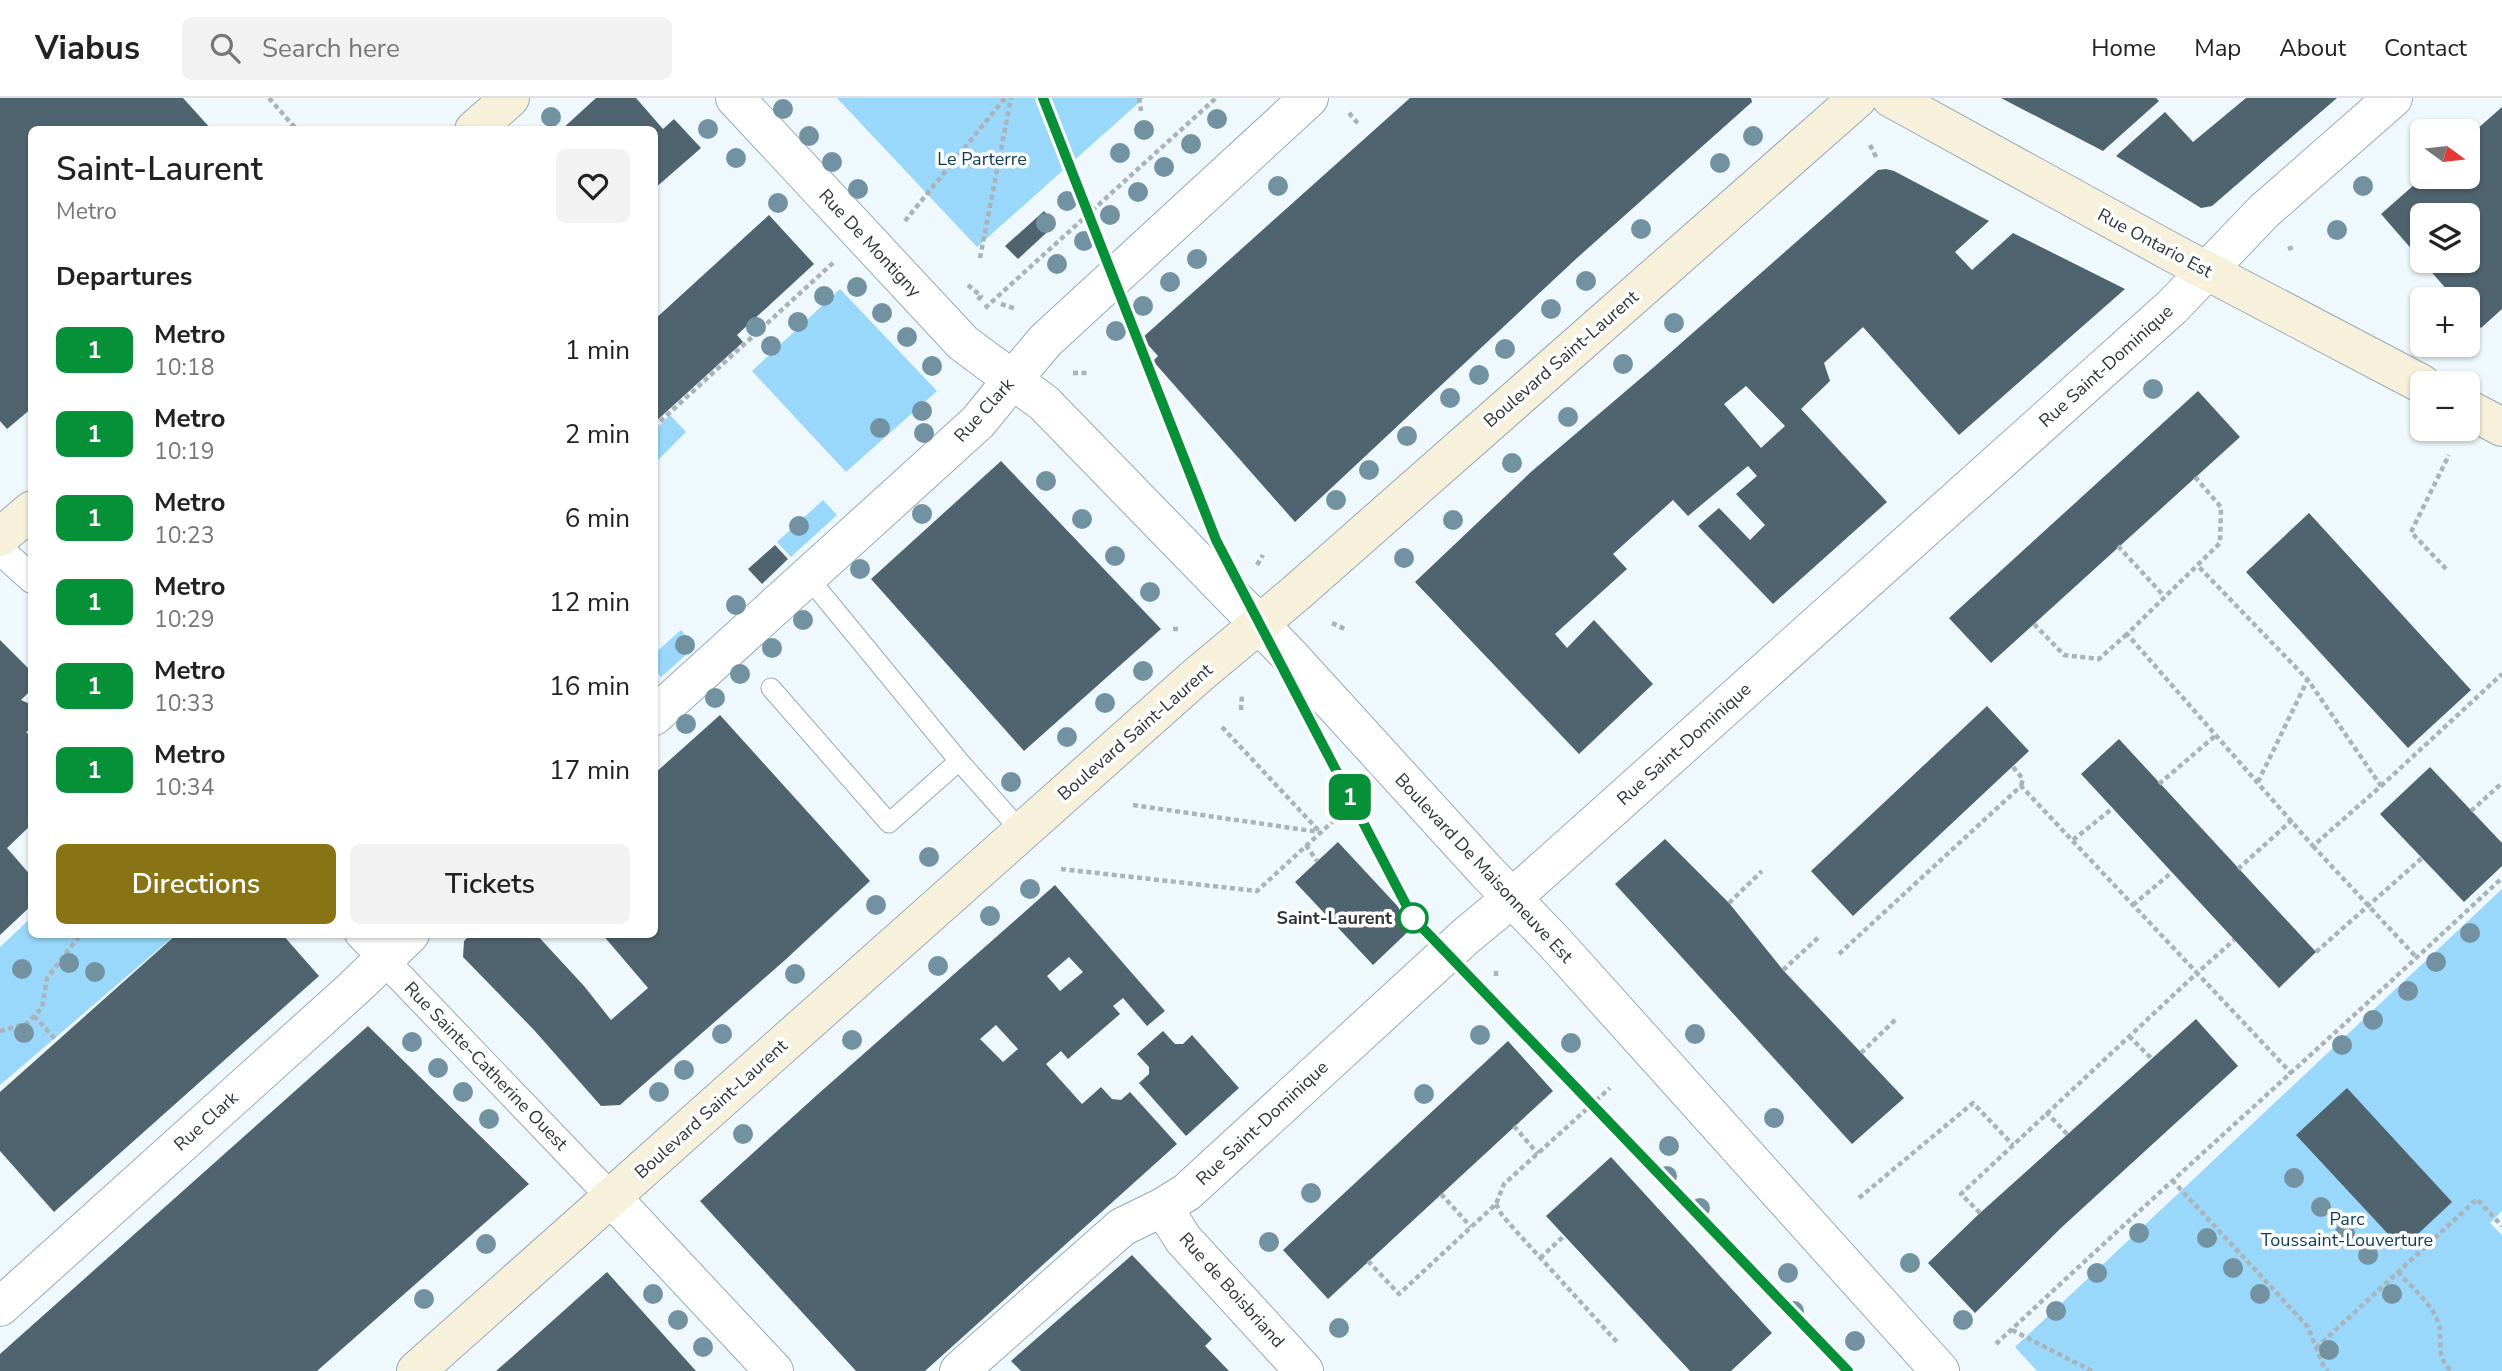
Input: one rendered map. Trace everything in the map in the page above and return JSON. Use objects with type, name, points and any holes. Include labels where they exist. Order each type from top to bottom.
[{"type":"main road","points":[[478,126],[510,98]]},
{"type":"main road","name":"Boulevard Saint-Laurent","points":[[416,1371],[1198,675],[1858,98]]},
{"type":"main road","name":"Rue Ontario Est","points":[[1891,98],[2207,271],[2410,378]]},
{"type":"main road","points":[[2480,415],[2502,427]]},
{"type":"main road","points":[[0,537],[28,513]]},
{"type":"street","name":"Rue De Montigny","points":[[735,98],[963,343],[1013,379]]},
{"type":"street","name":"Rue Clark","points":[[658,712],[978,422],[1045,341],[1309,98]]},
{"type":"street","name":"Rue Saint-Dominique","points":[[959,1371],[1122,1227],[1187,1192],[1466,936],[1512,898],[2172,307],[2264,211],[2393,98]]},
{"type":"street","name":"Boulevard De Maisonneuve Est","points":[[1013,379],[1044,403],[1290,656],[1556,944],[1940,1371]]},
{"type":"street","points":[[0,550],[28,575]]},
{"type":"street","name":"Rue Clark","points":[[0,1307],[371,948],[399,938]]},
{"type":"street","name":"Rue Sainte-Catherine Ouest","points":[[371,948],[611,1198]]},
{"type":"street","points":[[611,1198],[774,1371]]},
{"type":"street","name":"Rue de Boisbriand","points":[[1163,1207],[1183,1239],[1304,1371]]},
{"type":"lane","points":[[807,576],[959,761],[1022,832]]},
{"type":"lane","points":[[771,688],[889,823],[959,761]]},
{"type":"path","points":[[269,98],[294,126]]},
{"type":"path","points":[[905,220],[1005,98]]},
{"type":"path","points":[[980,258],[1011,98]]},
{"type":"path","points":[[1139,98],[1141,111]]},
{"type":"path","points":[[981,314],[1011,282],[1216,98]]},
{"type":"path","points":[[1349,113],[1360,126]]},
{"type":"path","points":[[1870,145],[1877,159]]},
{"type":"path","points":[[2288,249],[2296,246]]},
{"type":"path","points":[[658,423],[835,262]]},
{"type":"path","points":[[959,277],[981,296]]},
{"type":"path","points":[[1002,304],[1016,309]]},
{"type":"path","points":[[1073,373],[1088,373]]},
{"type":"path","points":[[2446,569],[2411,532],[2449,455]]},
{"type":"path","points":[[2034,624],[2064,655],[2099,659],[2127,634],[2220,543],[2221,507],[2195,477]]},
{"type":"path","points":[[2118,546],[2164,596]]},
{"type":"path","points":[[1257,565],[1263,555]]},
{"type":"path","points":[[2198,566],[2308,680],[2381,786]]},
{"type":"path","points":[[1332,623],[1347,630]]},
{"type":"path","points":[[1173,629],[1181,629]]},
{"type":"path","points":[[2127,634],[2313,846],[2417,958]]},
{"type":"path","points":[[2313,846],[2502,674]]},
{"type":"path","points":[[2258,782],[2308,680]]},
{"type":"path","points":[[1241,710],[1242,694]]},
{"type":"path","points":[[1222,727],[1320,832]]},
{"type":"path","points":[[2160,783],[2215,736]]},
{"type":"path","points":[[1839,954],[2021,786],[2023,779],[2013,767]]},
{"type":"path","points":[[2471,810],[2502,783]]},
{"type":"path","points":[[2021,786],[2292,1074]]},
{"type":"path","points":[[1133,805],[1320,832]]},
{"type":"path","points":[[2073,841],[2113,808]]},
{"type":"path","points":[[1061,869],[1257,891],[1343,813]]},
{"type":"path","points":[[2238,869],[2292,820]]},
{"type":"path","points":[[1306,845],[1318,861]]},
{"type":"path","points":[[2316,952],[2422,858]]},
{"type":"path","points":[[1729,903],[1762,871]]},
{"type":"path","points":[[2133,905],[2171,873]]},
{"type":"path","points":[[1996,1344],[2502,878]]},
{"type":"path","points":[[1783,970],[1820,936]]},
{"type":"path","points":[[0,1031],[26,1024],[41,1008],[47,978],[78,938]]},
{"type":"path","points":[[1980,1213],[1961,1194],[2046,1112],[2234,940]]},
{"type":"path","points":[[1496,968],[1496,976]]},
{"type":"path","points":[[34,1016],[57,1041]]},
{"type":"path","points":[[1861,1053],[1896,1019]]},
{"type":"path","points":[[2129,1036],[2151,1059]]},
{"type":"path","points":[[1368,1261],[1399,1294],[1496,1204],[1504,1184],[1610,1088]]},
{"type":"path","points":[[1859,1198],[1973,1103],[2013,1145]]},
{"type":"path","points":[[2046,1112],[2067,1134]]},
{"type":"path","points":[[1514,1126],[1538,1154]]},
{"type":"path","points":[[2172,1181],[2308,1327],[2328,1371]]},
{"type":"path","points":[[1441,1194],[1471,1227]]},
{"type":"path","points":[[2316,1348],[2477,1199],[2502,1226]]},
{"type":"path","points":[[1496,1204],[1502,1215],[1617,1342]]},
{"type":"path","points":[[1540,1258],[1565,1235]]},
{"type":"path","points":[[2398,1272],[2436,1317],[2440,1329],[2440,1357],[2452,1371]]},
{"type":"path","points":[[2012,1329],[2092,1371]]},
{"type":"green space","name":"Le Parterre","points":[[837,98],[1144,98],[977,247]]},
{"type":"green space","points":[[840,289],[937,391],[846,472],[752,371]]},
{"type":"green space","points":[[670,415],[686,432],[658,460],[658,427]]},
{"type":"green space","points":[[823,500],[837,515],[791,557],[777,542]]},
{"type":"green space","points":[[681,630],[695,647],[661,677],[658,674],[658,650]]},
{"type":"green space","name":"Parc Toussaint-Louverture","points":[[2502,889],[2502,1211],[2490,1223],[2502,1235],[2502,1371],[2037,1371],[2015,1347]]},
{"type":"green space","points":[[28,921],[28,938],[172,938],[0,1085],[0,947]]},
{"type":"building","points":[[0,98],[183,98],[208,126],[28,126],[28,411],[7,429],[0,421]]},
{"type":"building","points":[[596,98],[636,98],[663,129],[674,119],[701,148],[658,186],[658,126],[565,126]]},
{"type":"building","points":[[1410,98],[1751,98],[1752,102],[1577,258],[1295,522],[1153,361],[1158,356],[1142,338]]},
{"type":"building","points":[[2001,98],[2156,98],[2159,101],[2103,151]]},
{"type":"building","points":[[2246,98],[2337,98],[2212,206],[2201,208],[2116,156],[2165,112],[2193,142]]},
{"type":"building","points":[[2502,107],[2502,309],[2481,328],[2480,287],[2445,287],[2432,273],[2480,273],[2480,203],[2410,203],[2410,247],[2381,214],[2410,188],[2480,189],[2480,126]]},
{"type":"building","points":[[1878,170],[1894,171],[1989,221],[1955,252],[1972,270],[2013,233],[2125,289],[1959,435],[1863,327],[1824,363],[1830,381],[1801,409],[1887,502],[1773,604],[1698,526],[1719,508],[1750,540],[1765,525],[1736,494],[1757,476],[1748,466],[1688,516],[1673,500],[1613,554],[1627,569],[1555,634],[1567,648],[1594,620],[1653,684],[1579,754],[1415,582],[1532,471]],"holes":[[[1746,386],[1785,426],[1761,448],[1724,404]]]},
{"type":"building","points":[[1044,211],[1056,224],[1018,259],[1005,246]]},
{"type":"building","points":[[769,215],[814,264],[737,335],[743,342],[658,419],[658,316]]},
{"type":"building","points":[[2198,391],[2240,437],[1991,663],[1949,618]]},
{"type":"building","points":[[1001,461],[1161,629],[1024,751],[871,579]]},
{"type":"building","points":[[2309,513],[2471,690],[2408,748],[2246,572]]},
{"type":"building","points":[[775,545],[788,559],[762,584],[748,569]]},
{"type":"building","points":[[0,640],[28,668],[28,693],[21,700],[28,703],[28,828],[7,848],[28,872],[28,909],[0,935]]},
{"type":"building","points":[[1987,706],[2029,751],[1853,916],[1811,871]]},
{"type":"building","points":[[720,715],[870,881],[784,961],[620,1105],[601,1106],[534,1030],[463,957],[464,941],[467,938],[540,938],[611,1020],[648,988],[605,938],[658,938],[658,770]]},
{"type":"building","points":[[2119,739],[2316,952],[2279,988],[2081,774]]},
{"type":"building","points":[[2430,767],[2502,843],[2502,866],[2464,902],[2380,814]]},
{"type":"building","points":[[1665,839],[1729,903],[1783,970],[1904,1098],[1852,1144],[1615,884]]},
{"type":"building","points":[[1338,842],[1415,925],[1373,965],[1295,882]]},
{"type":"building","points":[[1055,885],[1165,1011],[1147,1026],[1123,998],[1113,1006],[1120,1014],[1068,1059],[1061,1051],[1046,1064],[1082,1104],[1101,1087],[1112,1099],[1121,1100],[1130,1092],[1177,1144],[925,1371],[856,1371],[700,1201]],"holes":[[[1069,957],[1083,972],[1060,991],[1047,976]],[[996,1025],[1018,1049],[1003,1062],[980,1039]]]},
{"type":"building","points":[[173,938],[286,938],[319,976],[54,1212],[0,1151],[0,1092]]},
{"type":"building","points":[[2196,1019],[2238,1066],[2062,1227],[1975,1313],[1928,1263]]},
{"type":"building","points":[[368,1026],[529,1184],[317,1371],[0,1371],[0,1354]]},
{"type":"building","points":[[1163,1031],[1175,1044],[1183,1044],[1192,1035],[1239,1088],[1186,1136],[1139,1083],[1149,1074],[1149,1067],[1137,1054]]},
{"type":"building","points":[[1508,1041],[1553,1091],[1328,1299],[1283,1250]]},
{"type":"building","points":[[2347,1088],[2452,1202],[2402,1249],[2296,1135]]},
{"type":"building","points":[[1611,1157],[1772,1333],[1731,1371],[1690,1371],[1546,1216]]},
{"type":"building","points":[[1132,1255],[1212,1339],[1205,1346],[1229,1371],[1021,1371],[1011,1361]]},
{"type":"building","points":[[607,1272],[696,1371],[496,1371],[521,1349]]},
{"type":"metro line","name":"1","points":[[1043,98],[1216,540],[1413,918],[1848,1371]]},
{"type":"place","name":"Saint-Laurent","points":[[1413,918]]}]
